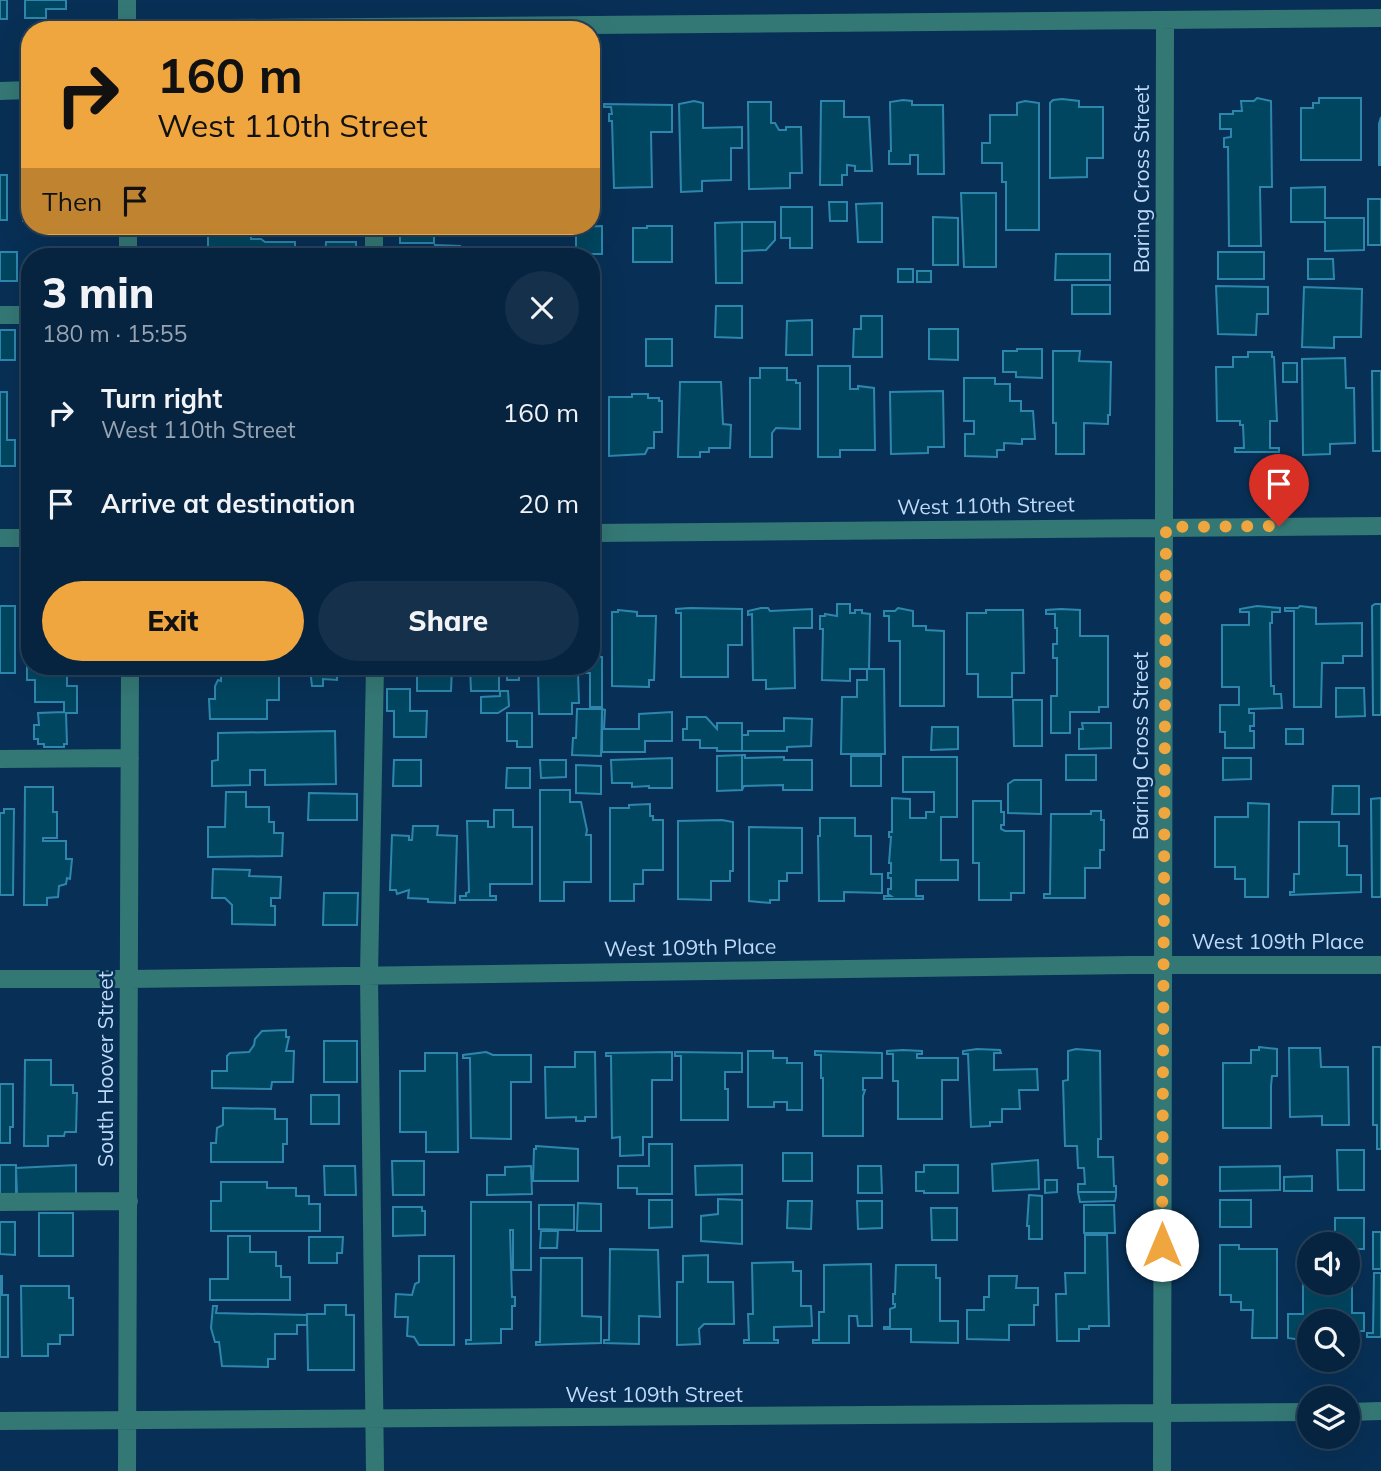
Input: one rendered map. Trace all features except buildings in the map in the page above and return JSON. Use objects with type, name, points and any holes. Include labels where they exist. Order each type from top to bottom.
[{"type":"street","points":[[127,0],[127,21]]},
{"type":"street","points":[[600,27],[1381,18]]},
{"type":"street","name":"Baring Cross Street","points":[[1162,1471],[1165,21]]},
{"type":"street","points":[[0,91],[21,90]]},
{"type":"street","points":[[0,315],[21,315]]},
{"type":"street","name":"West 110th Street","points":[[600,533],[1381,526]]},
{"type":"street","points":[[0,538],[21,538]]},
{"type":"street","name":"South Hoover Street","points":[[127,1471],[130,675]]},
{"type":"street","points":[[375,675],[369,975],[375,1471]]},
{"type":"street","points":[[0,759],[130,758]]},
{"type":"street","name":"West 109th Place","points":[[0,979],[1163,965],[1381,965]]},
{"type":"street","points":[[0,1202],[128,1201]]},
{"type":"street","points":[[1360,1412],[1381,1411]]},
{"type":"street","name":"West 109th Street","points":[[0,1421],[1297,1412]]},
{"type":"route","points":[[1162,1245],[1166,527],[1279,526]]}]
